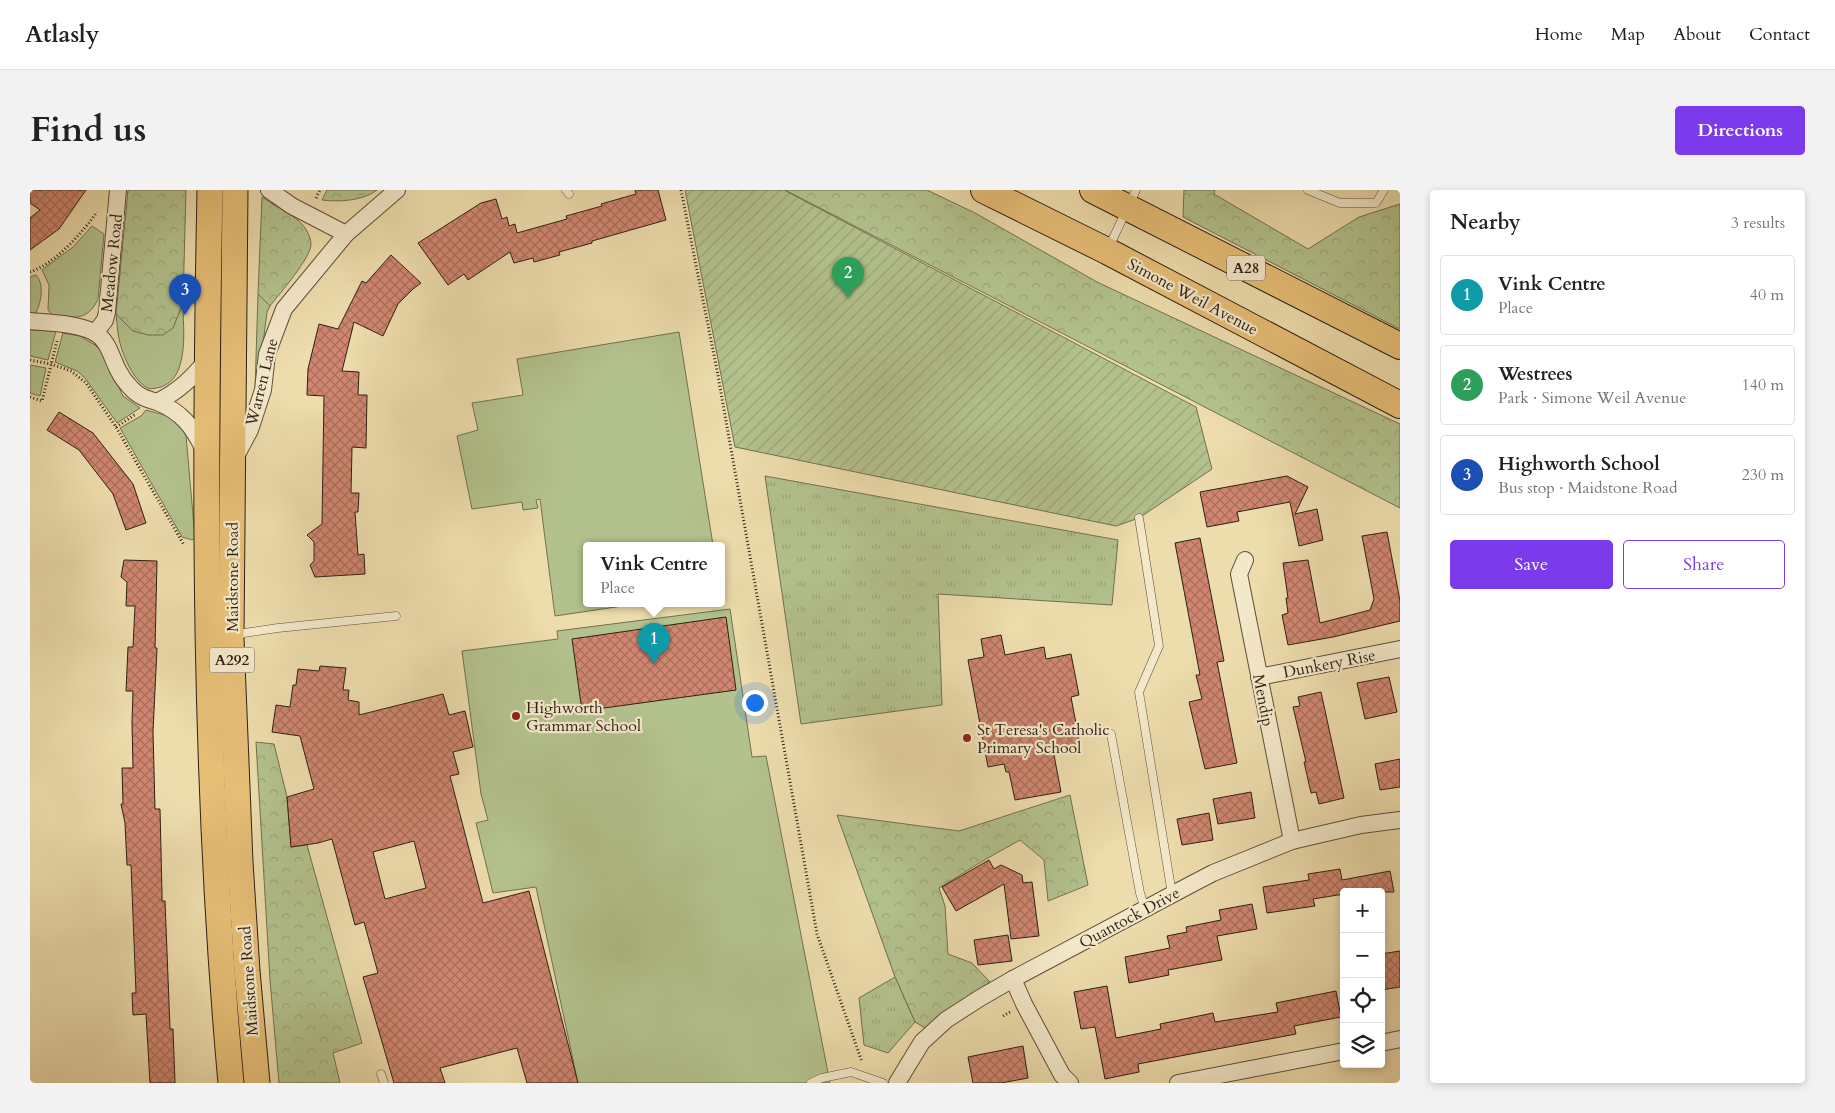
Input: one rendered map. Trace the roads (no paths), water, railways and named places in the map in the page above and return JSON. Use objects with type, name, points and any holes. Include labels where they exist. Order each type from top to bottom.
[{"type":"highway","name":"Simone Weil Avenue","points":[[984,190],[1107,251],[1400,404]]},
{"type":"highway","name":"A28","points":[[1092,190],[1132,199],[1400,346]]},
{"type":"main road","name":"Maidstone Road","points":[[210,190],[207,646],[214,858],[231,1083]]},
{"type":"main road","name":"Maidstone Road","points":[[235,190],[231,638],[240,862],[257,1083]]},
{"type":"street","name":"Meadow Road","points":[[94,332],[105,320],[107,312],[118,190]]},
{"type":"street","points":[[269,190],[292,206],[346,234]]},
{"type":"street","name":"Warren Lane","points":[[233,462],[250,430],[263,390],[267,354],[284,309],[346,234],[397,190]]},
{"type":"street","points":[[30,321],[62,324],[94,332],[103,339],[110,350],[117,369],[136,394],[182,416],[190,424],[208,458]]},
{"type":"street","points":[[153,401],[168,396],[193,378],[208,358]]},
{"type":"street","name":"Mendip","points":[[1245,560],[1239,574],[1292,841]]},
{"type":"street","name":"Dunkery Rise","points":[[1259,677],[1400,649]]},
{"type":"street","name":"Quantock Drive","points":[[897,1083],[922,1042],[946,1020],[1013,979],[1172,894],[1213,873],[1292,841],[1361,825],[1400,820]]},
{"type":"street","points":[[1013,979],[1024,1004],[1061,1072],[1070,1083]]},
{"type":"street","points":[[1385,1042],[1400,1039]]},
{"type":"street","points":[[1178,1083],[1340,1052]]},
{"type":"lane","points":[[1308,190],[1340,202],[1367,203],[1376,203],[1384,190]]},
{"type":"lane","points":[[1107,251],[1132,199]]},
{"type":"lane","points":[[1139,518],[1159,646],[1139,692],[1172,894]]},
{"type":"lane","points":[[231,638],[244,633],[278,628],[396,616]]},
{"type":"lane","points":[[1111,734],[1140,893],[1145,909]]},
{"type":"lane","points":[[811,1083],[822,1078],[851,1072],[883,1083]]},
{"type":"lane","points":[[381,1074],[384,1083]]},
{"type":"place","name":"Westrees","points":[[848,298]]},
{"type":"place","name":"Highworth School","points":[[185,315]]},
{"type":"place","name":"Vink Centre","points":[[654,664]]},
{"type":"place","name":"Highworth Grammar School","points":[[516,716]]},
{"type":"place","name":"St Teresa's Catholic Primary School","points":[[967,738]]}]
